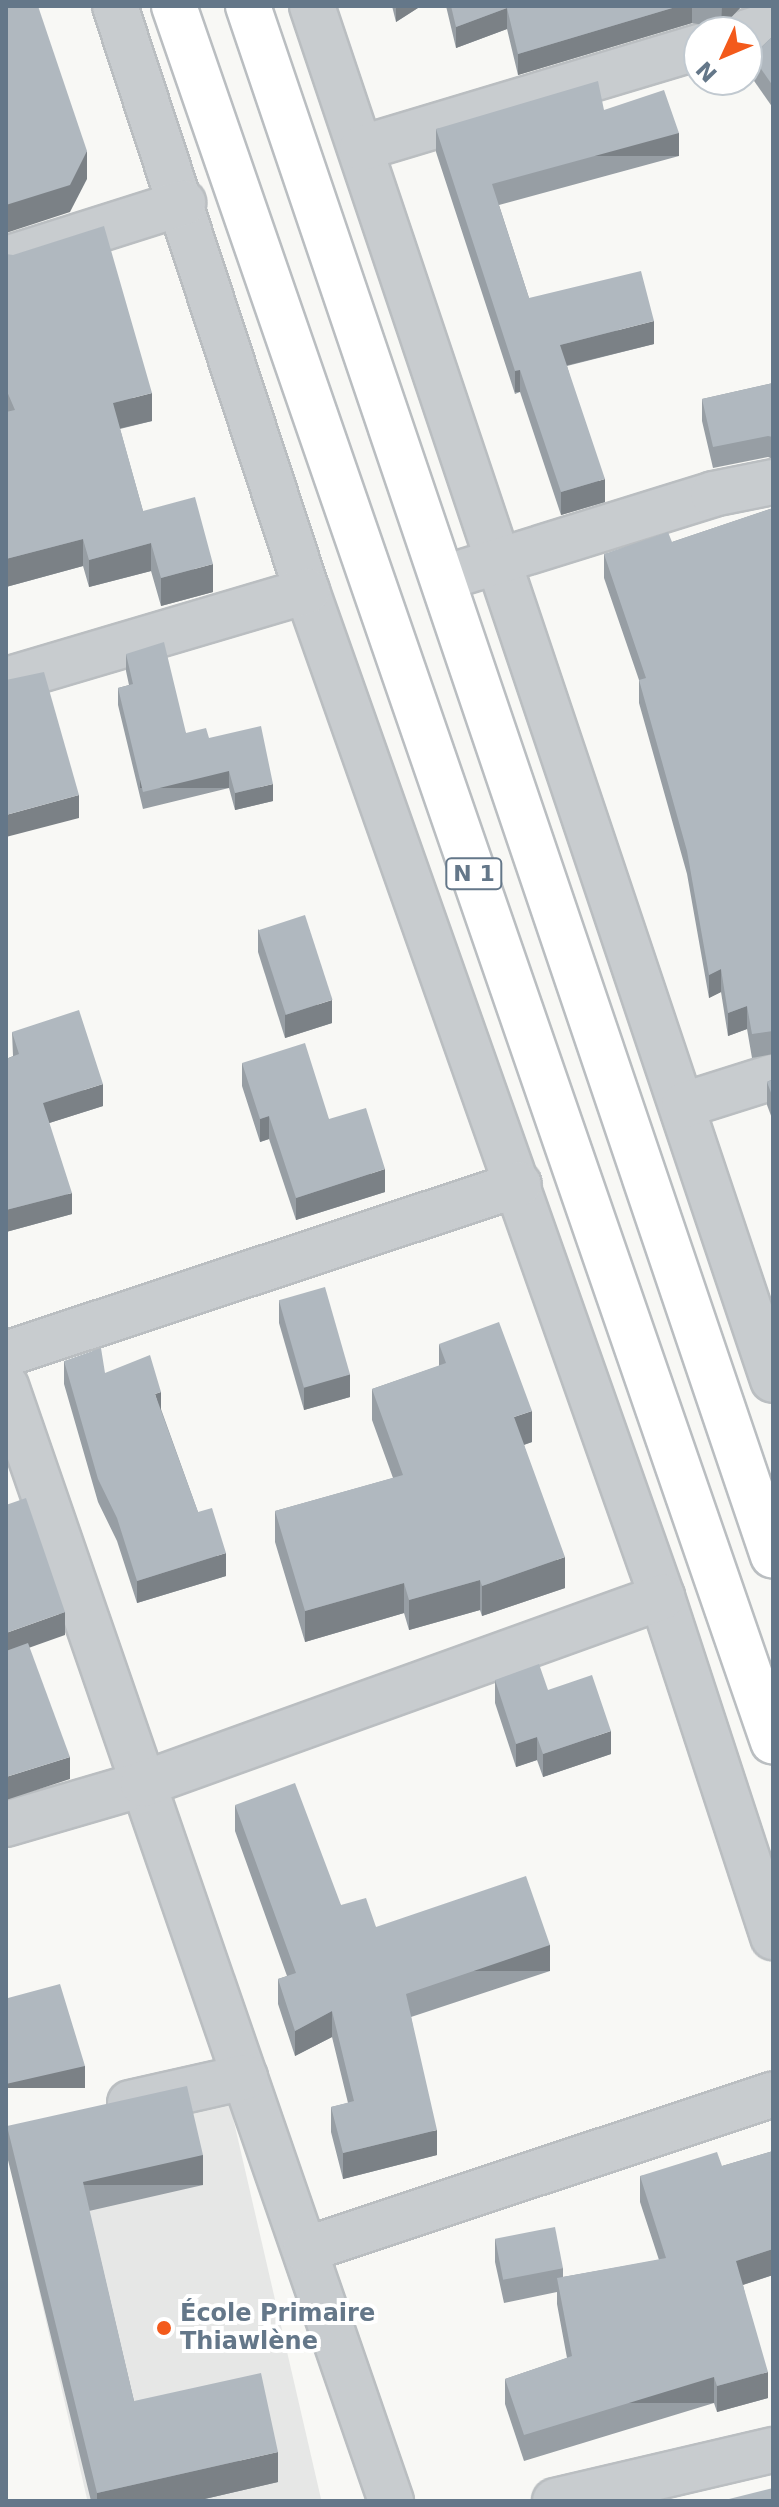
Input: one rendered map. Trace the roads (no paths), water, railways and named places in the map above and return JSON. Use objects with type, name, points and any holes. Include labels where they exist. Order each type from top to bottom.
[{"type":"highway","name":"N 1","points":[[174,6],[773,1742]]},
{"type":"highway","name":"N 1","points":[[248,6],[773,1556]]},
{"type":"street","points":[[115,6],[183,203],[307,591],[519,1184],[662,1597],[773,1937]]},
{"type":"street","points":[[312,6],[684,1105],[773,1380]]},
{"type":"street","points":[[362,148],[683,52]]},
{"type":"street","points":[[6,259],[183,203]]},
{"type":"street","points":[[444,578],[713,494],[773,482]]},
{"type":"street","points":[[6,680],[307,591]]},
{"type":"street","points":[[684,1105],[773,1077]]},
{"type":"street","points":[[6,1354],[519,1184]]},
{"type":"street","points":[[6,1386],[391,2501]]},
{"type":"street","points":[[6,1824],[143,1784],[662,1597]]},
{"type":"street","points":[[96,2111],[245,2077]]},
{"type":"street","points":[[305,2250],[773,2094]]},
{"type":"street","points":[[555,2501],[773,2450]]},
{"type":"place","name":"École Primaire Thiawlène","points":[[164,2328]]}]
